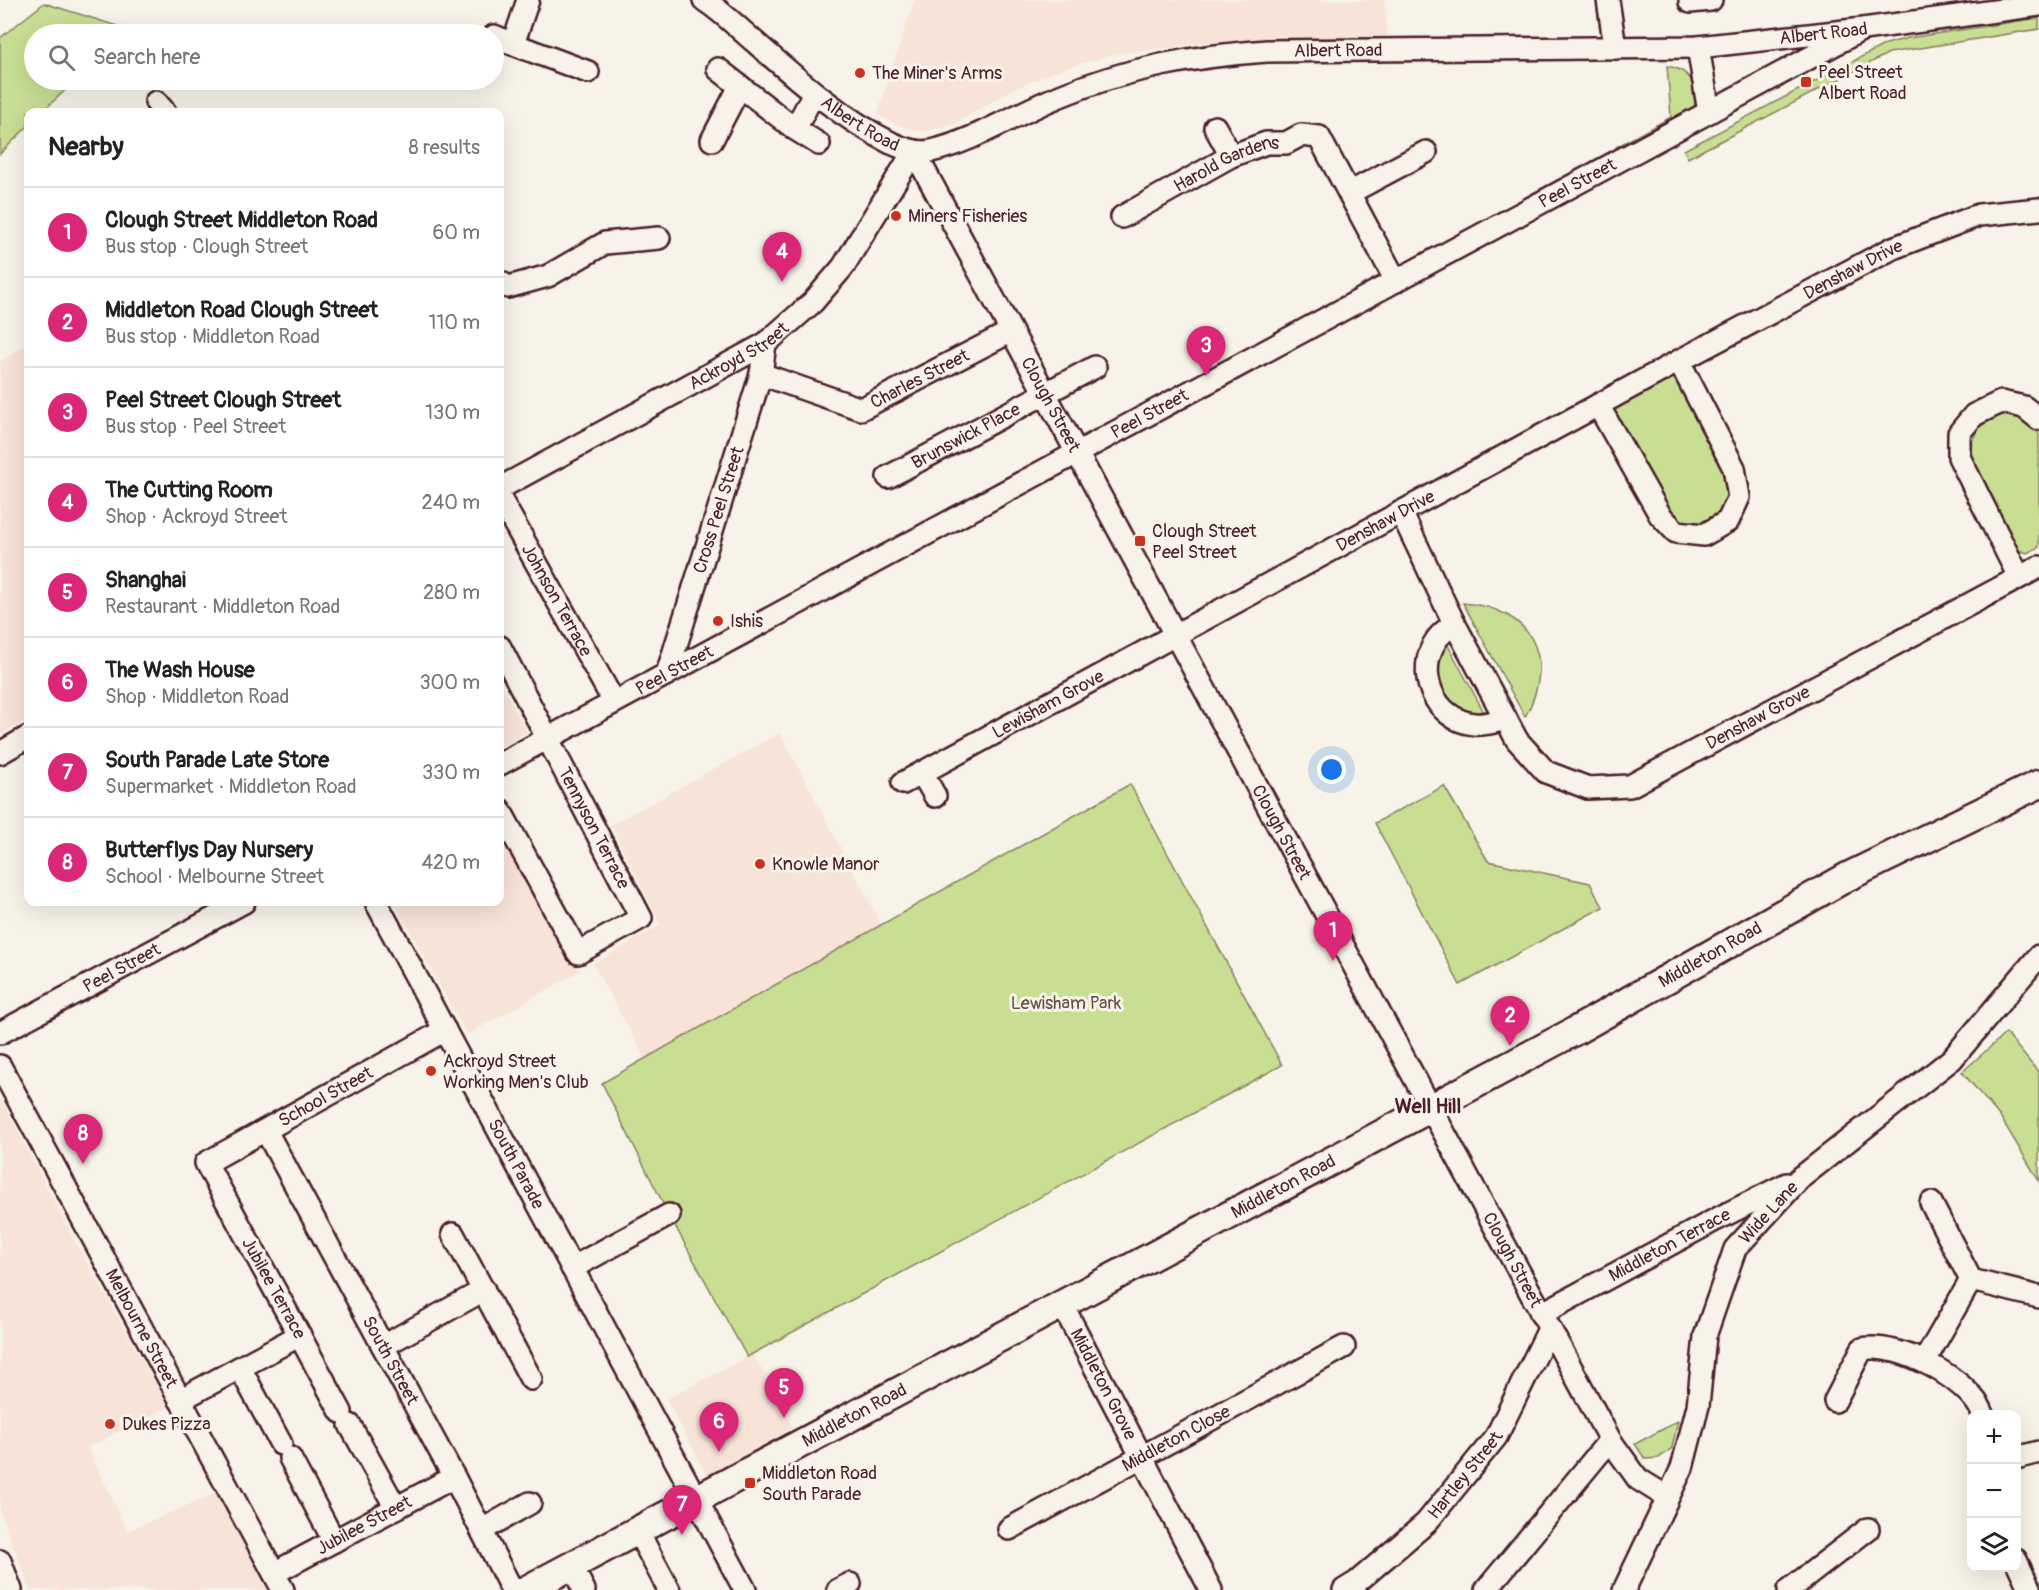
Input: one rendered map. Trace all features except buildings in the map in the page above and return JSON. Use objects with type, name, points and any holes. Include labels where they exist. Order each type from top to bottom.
[{"type":"main road","name":"Middleton Road","points":[[526,1590],[1063,1306],[1575,1031],[1847,877],[2039,784]]},
{"type":"street","points":[[504,28],[528,0]]},
{"type":"street","points":[[1608,0],[1615,48]]},
{"type":"street","name":"Albert Road","points":[[709,2],[814,93],[892,143],[914,151],[927,152],[948,146],[1060,96],[1109,77],[1160,63],[1213,55],[1267,51],[1698,47],[1863,29],[2039,5]]},
{"type":"street","name":"Peel Street","points":[[504,762],[1863,29]]},
{"type":"street","points":[[504,40],[588,72]]},
{"type":"street","points":[[1698,47],[1709,112]]},
{"type":"street","points":[[718,69],[795,129],[819,144]]},
{"type":"street","points":[[712,140],[740,86]]},
{"type":"street","points":[[795,129],[814,93]]},
{"type":"street","points":[[1215,127],[1231,156]]},
{"type":"street","name":"Harold Gardens","points":[[1122,217],[1231,156],[1266,143],[1286,143],[1301,135],[1319,137],[1351,192],[1396,281]]},
{"type":"street","name":"Clough Street","points":[[914,151],[1075,453],[1610,1440],[1638,1479],[1668,1497]]},
{"type":"street","name":"Ackroyd Street","points":[[504,486],[765,344],[813,302],[843,267],[914,151]]},
{"type":"street","points":[[1351,192],[1426,152]]},
{"type":"street","name":"Denshaw Drive","points":[[1174,635],[1679,361],[1893,248],[1979,215],[2039,209]]},
{"type":"street","points":[[504,284],[508,287],[548,276],[605,243],[659,238]]},
{"type":"street","name":"Charles Street","points":[[761,374],[861,409],[1010,332]]},
{"type":"street","name":"Cross Peel Street","points":[[667,674],[761,374],[765,344]]},
{"type":"street","points":[[1598,405],[1659,515],[1676,532],[1704,535],[1728,521],[1739,497],[1734,468],[1679,361]]},
{"type":"street","name":"Brunswick Place","points":[[888,477],[1095,367]]},
{"type":"street","points":[[2019,577],[1959,457],[1959,433],[1974,415],[2001,402],[2024,407],[2039,419]]},
{"type":"street","name":"Johnson Terrace","points":[[504,505],[614,702]]},
{"type":"street","name":"Denshaw Grove","points":[[1401,512],[1454,623],[1517,740],[1546,771],[1588,788],[1630,786],[2039,567]]},
{"type":"street","points":[[1454,623],[1437,638],[1429,654],[1426,673],[1430,691],[1440,707],[1455,718],[1473,724],[1492,724],[1506,719]]},
{"type":"street","name":"Lewisham Grove","points":[[903,783],[1174,635]]},
{"type":"street","name":"Tennyson Terrace","points":[[504,655],[641,918],[578,952],[504,817]]},
{"type":"street","points":[[0,753],[24,740]]},
{"type":"street","points":[[922,773],[935,796]]},
{"type":"street","name":"Peel Street","points":[[0,1033],[237,906]]},
{"type":"street","name":"South Parade","points":[[378,906],[745,1590]]},
{"type":"street","name":"Wide Lane","points":[[1624,1590],[1682,1468],[1698,1406],[1705,1336],[1735,1249],[1798,1179],[1952,1059],[2039,956]]},
{"type":"street","name":"School Street","points":[[206,1163],[445,1030]]},
{"type":"street","name":"Melbourne Street","points":[[0,1066],[279,1582]]},
{"type":"street","name":"South Street","points":[[266,1131],[454,1477],[512,1590]]},
{"type":"street","name":"Jubilee Terrace","points":[[206,1163],[396,1508]]},
{"type":"street","name":"Middleton Terrace","points":[[1545,1321],[1715,1220],[1798,1179]]},
{"type":"street","points":[[1931,1203],[1957,1257],[1971,1280],[2039,1297]]},
{"type":"street","points":[[572,1268],[669,1215]]},
{"type":"street","points":[[453,1234],[531,1378]]},
{"type":"street","points":[[1924,1362],[1971,1280]]},
{"type":"street","points":[[382,1346],[484,1290]]},
{"type":"street","name":"Middleton Grove","points":[[1063,1306],[1211,1590]]},
{"type":"street","name":"Hartley Street","points":[[1344,1590],[1357,1582],[1426,1523],[1496,1437],[1545,1321]]},
{"type":"street","points":[[180,1400],[300,1335]]},
{"type":"street","points":[[1835,1401],[1862,1349],[1874,1346],[1890,1349],[1924,1362],[1955,1380],[1980,1410]]},
{"type":"street","name":"Middleton Close","points":[[1009,1529],[1344,1347]]},
{"type":"street","points":[[240,1368],[334,1541]]},
{"type":"street","points":[[1486,1590],[1610,1440]]},
{"type":"street","points":[[2021,1457],[2039,1452]]},
{"type":"street","name":"Jubilee Street","points":[[279,1582],[334,1541],[454,1477]]},
{"type":"street","points":[[482,1530],[530,1503]]},
{"type":"street","points":[[1789,1590],[1868,1529]]},
{"type":"street","points":[[637,1530],[669,1590]]},
{"type":"street","points":[[0,1561],[11,1590]]},
{"type":"street","points":[[571,1565],[584,1590]]},
{"type":"street","points":[[2021,1571],[2030,1590]]},
{"type":"shaded area","points":[[914,0],[1385,0],[1387,39],[1206,43],[1115,54],[1057,71],[1016,88],[953,125],[922,132],[900,126],[877,115]]},
{"type":"shaded area","points":[[24,346],[24,721],[0,735],[0,362]]},
{"type":"shaded area","points":[[504,689],[527,732],[504,745]]},
{"type":"shaded area","points":[[780,733],[882,926],[646,1060],[593,964],[661,925],[611,825]]},
{"type":"shaded area","points":[[504,841],[531,892],[580,971],[467,1035],[396,906],[504,906]]},
{"type":"shaded area","points":[[0,1097],[74,1240],[169,1407],[88,1447],[127,1531],[216,1493],[267,1590],[30,1590],[0,1511]]},
{"type":"shaded area","points":[[753,1354],[793,1428],[707,1475],[666,1399]]},
{"type":"green space","points":[[44,3],[111,24],[24,24],[24,90],[65,90],[46,108],[24,108],[24,130],[0,154],[0,38]]},
{"type":"green space","points":[[2039,18],[2039,29],[1889,53],[1688,158],[1684,150],[1886,44],[1908,38]]},
{"type":"green space","points":[[1667,66],[1683,72],[1693,83],[1696,97],[1691,114],[1620,155],[1616,147],[1671,117]]},
{"type":"green space","points":[[1679,361],[1734,468],[1728,521],[1676,532],[1598,405]]},
{"type":"green space","points":[[2002,414],[2024,418],[2039,435],[2039,547],[2027,553],[2018,550],[1970,458],[1972,442],[1978,430],[1994,417]]},
{"type":"green space","points":[[1463,603],[1487,607],[1506,614],[1521,625],[1532,639],[1538,656],[1539,675],[1535,695],[1525,717]]},
{"type":"green space","points":[[1446,642],[1485,714],[1458,706],[1442,690],[1438,680],[1438,668]]},
{"type":"green space","name":"Lewisham Park","points":[[1130,784],[1282,1065],[747,1357],[669,1215],[602,1083]]},
{"type":"green space","points":[[1444,786],[1488,861],[1590,883],[1603,907],[1460,985],[1375,823]]},
{"type":"green space","points":[[2006,1033],[2039,1073],[2039,1181],[2001,1118],[1962,1072]]},
{"type":"green space","points":[[1678,1421],[1672,1448],[1659,1458],[1645,1459],[1635,1444]]},
{"type":"place","name":"The Miner's Arms","points":[[860,73]]},
{"type":"place","name":"Peel Street Albert Road","points":[[1806,82]]},
{"type":"place","name":"Miners Fisheries","points":[[896,216]]},
{"type":"place","name":"The Cutting Room","points":[[782,282]]},
{"type":"place","name":"Peel Street Clough Street","points":[[1206,376]]},
{"type":"place","name":"Clough Street Peel Street","points":[[1140,541]]},
{"type":"place","name":"Ishis","points":[[718,621]]},
{"type":"place","name":"Knowle Manor","points":[[760,864]]},
{"type":"place","name":"Clough Street Middleton Road","points":[[1333,961]]},
{"type":"place","name":"Middleton Road Clough Street","points":[[1510,1046]]},
{"type":"place","name":"Ackroyd Street Working Men's Club","points":[[431,1071]]},
{"type":"place","name":"Butterflys Day Nursery","points":[[83,1164]]},
{"type":"place","name":"Shanghai","points":[[784,1418]]},
{"type":"place","name":"Dukes Pizza","points":[[110,1424]]},
{"type":"place","name":"The Wash House","points":[[719,1452]]},
{"type":"place","name":"Middleton Road South Parade","points":[[750,1483]]},
{"type":"place","name":"South Parade Late Store","points":[[682,1535]]},
{"type":"district","name":"Well Hill","points":[[1428,1106]]}]
